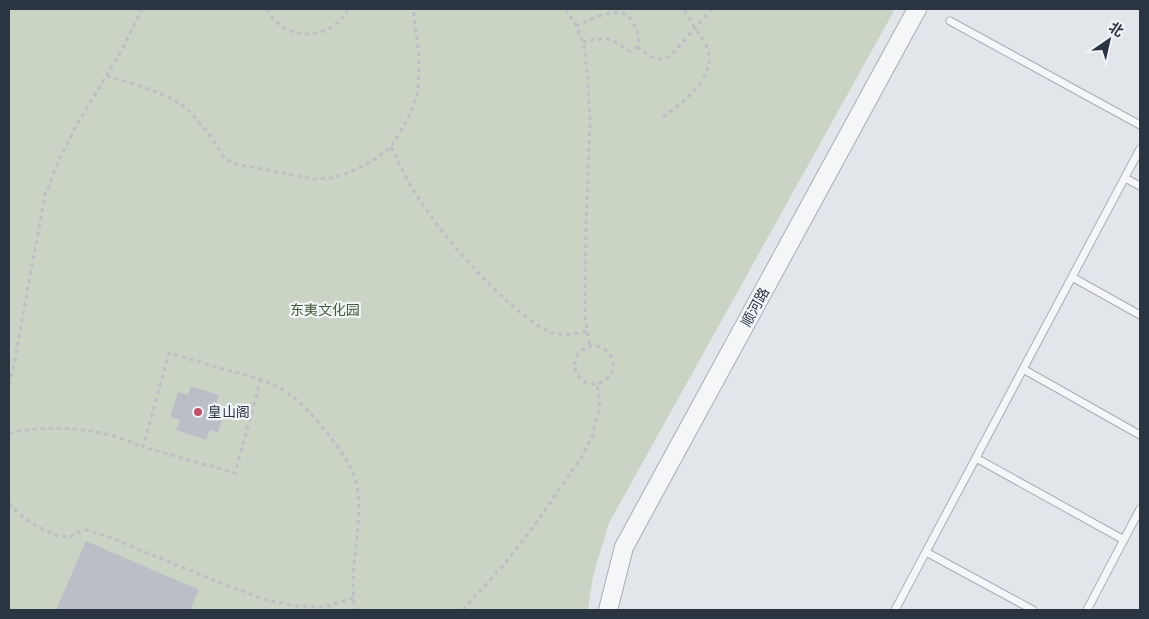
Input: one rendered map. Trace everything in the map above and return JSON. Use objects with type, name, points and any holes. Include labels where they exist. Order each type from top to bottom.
[{"type":"street","name":"顺河路","points":[[608,610],[624,548],[917,9]]},
{"type":"lane","points":[[950,21],[1140,125]]},
{"type":"lane","points":[[894,610],[1140,149]]},
{"type":"lane","points":[[1125,178],[1140,186]]},
{"type":"lane","points":[[1072,277],[1140,315]]},
{"type":"lane","points":[[1023,370],[1140,435]]},
{"type":"lane","points":[[976,458],[1124,540]]},
{"type":"lane","points":[[1087,610],[1140,509]]},
{"type":"lane","points":[[926,552],[1033,610]]},
{"type":"path","points":[[9,385],[45,195],[59,160],[76,126],[123,48],[142,9]]},
{"type":"path","points":[[267,9],[277,23],[286,29],[308,34],[329,29],[338,23],[348,9]]},
{"type":"path","points":[[107,76],[166,96],[188,110],[227,160],[236,164],[314,179],[332,178],[348,174],[372,162],[391,147],[412,110],[418,91],[418,56],[414,9]]},
{"type":"path","points":[[566,9],[583,42],[586,63],[590,121],[585,317],[590,346]]},
{"type":"path","points":[[623,13],[626,9]]},
{"type":"path","points":[[663,117],[693,92],[707,70],[710,56],[705,42],[683,9]]},
{"type":"path","points":[[637,47],[653,57],[665,59],[696,29],[712,9]]},
{"type":"path","points":[[576,26],[603,15],[623,13],[632,22],[639,39],[635,50],[630,51],[609,40],[598,38],[583,42]]},
{"type":"path","points":[[391,147],[411,186],[425,208],[468,264],[489,284],[515,308],[552,333],[567,335],[588,331]]},
{"type":"path","points":[[590,346],[603,348],[612,358],[613,365],[609,377],[597,384],[590,384],[584,381],[576,371],[576,358],[584,349],[590,346]]},
{"type":"path","points":[[143,447],[169,353],[261,379],[279,387],[297,400],[343,452],[353,473],[358,492],[353,598],[355,610]]},
{"type":"path","points":[[9,433],[45,429],[81,429],[113,436],[143,447],[235,473],[261,379]]},
{"type":"path","points":[[463,610],[506,562],[534,526],[583,455],[592,436],[599,410],[600,402],[597,384]]},
{"type":"path","points":[[9,503],[18,513],[36,526],[58,536],[69,537],[88,530],[266,600],[297,606],[325,606],[353,598]]},
{"type":"green space","name":"东夷文化园","points":[[9,9],[895,9],[609,523],[593,576],[588,610],[9,610]]},
{"type":"building","name":"皇山阁","points":[[191,386],[219,395],[216,404],[226,408],[218,432],[210,430],[206,440],[176,430],[180,420],[170,417],[178,392],[188,395]]},
{"type":"building","points":[[86,541],[199,590],[190,610],[56,610]]},
{"type":"place","name":"皇山阁","points":[[198,412]]}]
